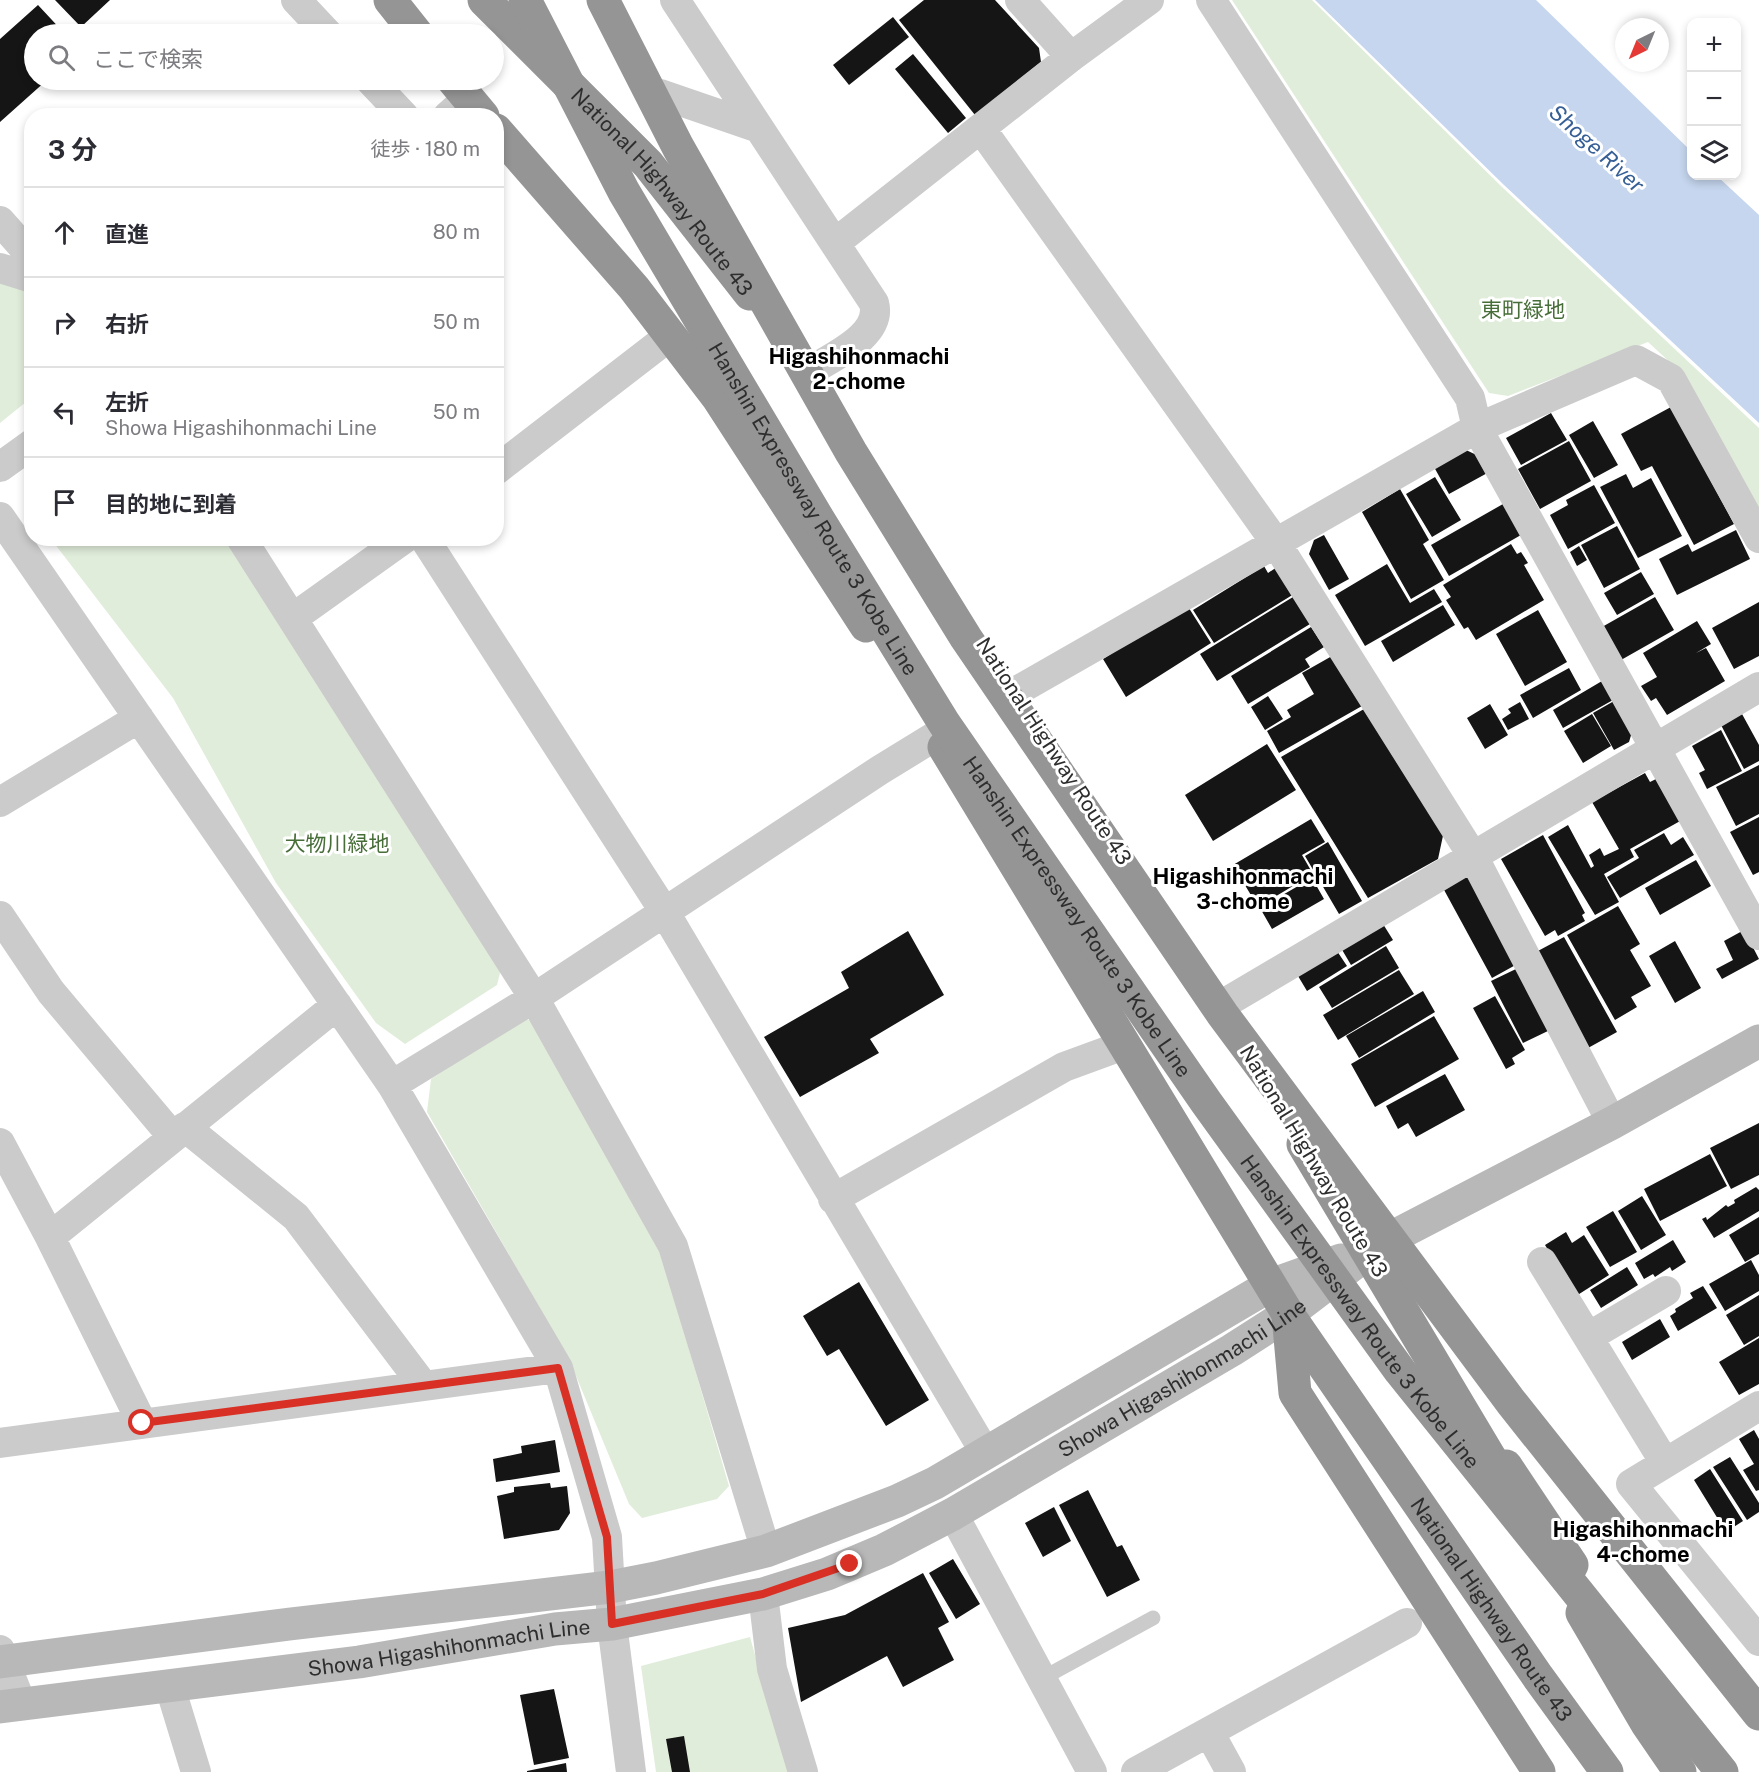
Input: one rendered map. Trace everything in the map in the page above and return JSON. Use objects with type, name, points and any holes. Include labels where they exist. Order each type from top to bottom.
[{"type":"highway","points":[[390,0],[409,24]]},
{"type":"highway","name":"National Highway Route 43","points":[[484,0],[648,164],[795,350],[1220,1006],[1368,1251],[1641,1714],[1680,1772]]},
{"type":"highway","name":"Hanshin Expressway Route 3 Kobe Line","points":[[525,0],[624,192],[819,520],[944,723],[1206,1102],[1400,1371],[1722,1772]]},
{"type":"highway","points":[[603,0],[678,147],[839,432],[966,638],[1223,1015],[1511,1402],[1759,1714]]},
{"type":"highway","points":[[620,0],[740,281]]},
{"type":"highway","name":"National Highway Route 43","points":[[504,139],[634,288],[718,398],[937,735],[1288,1314],[1538,1677],[1607,1772]]},
{"type":"highway","points":[[1288,1314],[1295,1393],[1539,1772]]},
{"type":"highway","points":[[1412,1325],[1710,1772]]},
{"type":"main road","points":[[1368,1251],[1612,1123],[1759,1041]]},
{"type":"main road","name":"Showa Higashihonmachi Line","points":[[2,1658],[610,1587],[766,1551],[897,1501],[986,1454],[1271,1286],[1368,1251]]},
{"type":"main road","name":"Showa Higashihonmachi Line","points":[[11,1706],[370,1661],[555,1629],[612,1624],[763,1594],[827,1574],[884,1550],[953,1514],[1232,1350],[1288,1314],[1368,1251]]},
{"type":"street","points":[[296,0],[319,24]]},
{"type":"street","points":[[675,0],[874,303],[877,314],[875,322],[864,335],[809,372]]},
{"type":"street","points":[[1020,0],[1071,57]]},
{"type":"street","points":[[835,243],[982,130],[1071,57],[1149,0]]},
{"type":"street","points":[[1211,0],[1470,398],[1477,428],[1759,935]]},
{"type":"street","points":[[379,90],[396,108]]},
{"type":"street","points":[[660,94],[759,128]]},
{"type":"street","points":[[982,130],[1276,543],[1474,858],[1612,1123]]},
{"type":"street","points":[[0,221],[24,248]]},
{"type":"street","points":[[0,268],[24,276]]},
{"type":"street","points":[[504,464],[671,335]]},
{"type":"street","points":[[1015,692],[1477,428],[1636,360],[1671,379],[1759,538]]},
{"type":"street","points":[[0,467],[24,450]]},
{"type":"street","points":[[0,518],[392,1085],[558,1368],[607,1537],[612,1624],[631,1772]]},
{"type":"street","points":[[246,546],[534,998],[674,1246],[766,1551]]},
{"type":"street","points":[[293,618],[394,546]]},
{"type":"street","points":[[429,546],[664,911],[986,1454]]},
{"type":"street","points":[[1220,1006],[1474,858],[1759,687]]},
{"type":"street","points":[[0,802],[139,718]]},
{"type":"street","points":[[392,1085],[534,998],[880,770],[937,735]]},
{"type":"street","points":[[0,916],[51,992],[179,1132],[296,1217],[423,1385]]},
{"type":"street","points":[[50,1237],[337,1005]]},
{"type":"street","points":[[834,1199],[1064,1067],[1124,1045]]},
{"type":"street","points":[[0,1143],[50,1237],[142,1423]]},
{"type":"street","points":[[1542,1262],[1590,1336],[1665,1462]]},
{"type":"street","points":[[1590,1336],[1666,1291]]},
{"type":"street","points":[[0,1443],[142,1423],[289,1406],[423,1385],[558,1368]]},
{"type":"street","points":[[1759,1406],[1631,1484],[1759,1641]]},
{"type":"street","points":[[953,1514],[1092,1772]]},
{"type":"street","points":[[763,1594],[772,1668],[802,1772]]},
{"type":"street","points":[[1136,1772],[1407,1623]]},
{"type":"street","points":[[2,1658],[11,1706]]},
{"type":"street","points":[[170,1687],[196,1772]]},
{"type":"street","points":[[1209,1732],[1231,1772]]},
{"type":"lane","points":[[1041,1679],[1153,1618]]},
{"type":"green space","name":"東町緑地","points":[[1232,0],[1312,0],[1502,187],[1759,428],[1759,509],[1686,377],[1648,342],[1508,396],[1489,393]]},
{"type":"green space","points":[[0,281],[24,288],[24,404],[0,423]]},
{"type":"green space","name":"大物川緑地","points":[[56,546],[230,546],[502,965],[497,985],[405,1044],[376,1023],[276,883],[173,698]]},
{"type":"green space","points":[[524,1018],[537,1023],[654,1229],[729,1486],[717,1499],[642,1518],[629,1504],[569,1359],[427,1112],[431,1079]]},
{"type":"green space","points":[[750,1637],[788,1772],[656,1772],[641,1666]]},
{"type":"water","name":"Shoge River","points":[[1315,0],[1536,0],[1687,147],[1687,180],[1721,180],[1759,215],[1759,423],[1504,185]]},
{"type":"building","points":[[55,0],[110,0],[84,24],[78,24]]},
{"type":"building","points":[[924,0],[995,0],[1039,48],[1041,62],[975,115],[899,20]]},
{"type":"building","points":[[38,5],[56,24],[24,24],[24,90],[36,90],[0,122],[0,39]]},
{"type":"building","points":[[893,17],[909,37],[849,85],[833,65]]},
{"type":"building","points":[[913,54],[966,118],[948,133],[895,69]]},
{"type":"building","points":[[1671,407],[1734,524],[1694,545],[1652,466],[1641,471],[1621,434]]},
{"type":"building","points":[[1551,413],[1567,440],[1521,465],[1506,438]]},
{"type":"building","points":[[1593,421],[1618,465],[1594,478],[1569,435]]},
{"type":"building","points":[[1569,441],[1591,481],[1540,509],[1518,469]]},
{"type":"building","points":[[1466,450],[1485,459],[1491,471],[1449,494],[1434,467]]},
{"type":"building","points":[[1626,474],[1633,488],[1651,478],[1682,536],[1638,558],[1600,487]]},
{"type":"building","points":[[1435,477],[1461,520],[1432,537],[1406,494]]},
{"type":"building","points":[[1594,485],[1615,523],[1568,549],[1550,515],[1568,505],[1566,500]]},
{"type":"building","points":[[1400,489],[1429,540],[1423,544],[1444,580],[1411,599],[1362,512]]},
{"type":"building","points":[[1503,504],[1521,535],[1449,576],[1431,545]]},
{"type":"building","points":[[1617,526],[1640,569],[1604,588],[1581,545]]},
{"type":"building","points":[[1736,530],[1750,559],[1677,595],[1659,559],[1688,544],[1692,552]]},
{"type":"building","points":[[1324,535],[1349,579],[1329,590],[1309,554],[1314,540]]},
{"type":"building","points":[[1511,544],[1517,554],[1521,552],[1528,563],[1524,565],[1544,600],[1476,640],[1468,627],[1464,629],[1446,600],[1451,597],[1443,585]]},
{"type":"building","points":[[1579,546],[1587,560],[1577,566],[1570,552]]},
{"type":"building","points":[[1387,564],[1410,603],[1434,589],[1442,602],[1365,646],[1335,595]]},
{"type":"building","points":[[1264,566],[1268,573],[1277,567],[1294,594],[1214,643],[1193,610]]},
{"type":"building","points":[[1641,572],[1654,594],[1617,615],[1604,593]]},
{"type":"building","points":[[1293,597],[1310,624],[1217,681],[1200,654]]},
{"type":"building","points":[[1655,597],[1674,630],[1621,660],[1602,627]]},
{"type":"building","points":[[1759,602],[1759,656],[1734,669],[1712,628]]},
{"type":"building","points":[[1187,605],[1211,643],[1126,697],[1103,659]]},
{"type":"building","points":[[1443,605],[1455,625],[1393,662],[1381,641]]},
{"type":"building","points":[[1538,610],[1567,662],[1525,686],[1496,634]]},
{"type":"building","points":[[1697,621],[1711,644],[1696,653],[1706,648],[1725,681],[1667,715],[1656,698],[1651,701],[1641,686],[1657,677],[1643,653]]},
{"type":"building","points":[[1311,627],[1324,647],[1305,659],[1310,667],[1248,704],[1231,676]]},
{"type":"building","points":[[1332,656],[1362,706],[1279,753],[1267,731],[1291,717],[1287,710],[1314,694],[1302,673]]},
{"type":"building","points":[[1569,668],[1581,690],[1533,718],[1520,695]]},
{"type":"building","points":[[1602,681],[1613,700],[1563,728],[1553,710]]},
{"type":"building","points":[[1268,696],[1283,719],[1265,730],[1251,707]]},
{"type":"building","points":[[1614,701],[1632,732],[1629,742],[1614,750],[1593,713]]},
{"type":"building","points":[[1520,702],[1529,719],[1508,730],[1502,719],[1511,713],[1508,709]]},
{"type":"building","points":[[1490,704],[1508,735],[1485,749],[1467,718]]},
{"type":"building","points":[[1364,709],[1444,831],[1438,859],[1368,898],[1281,757]]},
{"type":"building","points":[[1592,714],[1611,746],[1583,763],[1564,731]]},
{"type":"building","points":[[1742,714],[1759,745],[1759,761],[1744,769],[1721,725]]},
{"type":"building","points":[[1721,730],[1742,771],[1707,789],[1699,773],[1705,770],[1692,746]]},
{"type":"building","points":[[1267,744],[1296,790],[1213,841],[1185,795]]},
{"type":"building","points":[[1759,765],[1759,814],[1736,826],[1716,787]]},
{"type":"building","points":[[1645,773],[1650,782],[1658,778],[1682,820],[1630,849],[1634,857],[1604,874],[1619,902],[1595,915],[1548,837],[1568,825],[1591,868],[1594,866],[1589,855],[1600,848],[1604,856],[1619,849],[1592,802]]},
{"type":"building","points":[[1759,817],[1759,872],[1753,875],[1730,832]]},
{"type":"building","points":[[1311,819],[1325,842],[1302,855],[1313,874],[1258,907],[1233,865]]},
{"type":"building","points":[[1664,833],[1671,845],[1683,837],[1694,855],[1620,898],[1607,877],[1639,858],[1634,850]]},
{"type":"building","points":[[1543,835],[1585,913],[1582,915],[1585,921],[1558,936],[1555,930],[1545,936],[1501,859]]},
{"type":"building","points":[[1328,842],[1362,901],[1339,914],[1305,856]]},
{"type":"building","points":[[1696,860],[1711,886],[1660,915],[1645,888]]},
{"type":"building","points":[[1472,873],[1521,962],[1492,978],[1443,888]]},
{"type":"building","points":[[1312,878],[1324,899],[1272,929],[1260,908]]},
{"type":"building","points":[[1618,906],[1640,944],[1630,950],[1651,986],[1631,997],[1637,1007],[1615,1020],[1567,935]]},
{"type":"building","points":[[1383,924],[1393,940],[1351,965],[1341,948]]},
{"type":"building","points":[[1744,930],[1759,959],[1722,979],[1716,969],[1733,960],[1724,941]]},
{"type":"building","points":[[908,931],[944,995],[870,1039],[879,1053],[800,1097],[764,1037],[849,988],[841,972]]},
{"type":"building","points":[[1564,937],[1617,1032],[1588,1048],[1536,952]]},
{"type":"building","points":[[1675,941],[1701,988],[1675,1003],[1649,956]]},
{"type":"building","points":[[1386,946],[1399,968],[1332,1008],[1319,987]]},
{"type":"building","points":[[1337,951],[1347,966],[1307,991],[1298,976]]},
{"type":"building","points":[[1518,968],[1550,1030],[1523,1043],[1491,981]]},
{"type":"building","points":[[1399,970],[1414,994],[1338,1040],[1323,1015]]},
{"type":"building","points":[[1423,991],[1435,1012],[1359,1058],[1346,1036]]},
{"type":"building","points":[[1495,996],[1525,1050],[1512,1058],[1515,1064],[1506,1069],[1473,1008]]},
{"type":"building","points":[[1434,1016],[1459,1059],[1375,1107],[1351,1064]]},
{"type":"building","points":[[1445,1074],[1465,1110],[1416,1137],[1408,1123],[1398,1129],[1386,1106]]},
{"type":"building","points":[[1759,1123],[1759,1175],[1731,1189],[1710,1148]]},
{"type":"building","points":[[1710,1154],[1727,1186],[1660,1221],[1644,1189]]},
{"type":"building","points":[[1756,1187],[1759,1190],[1759,1211],[1714,1238],[1702,1219],[1706,1217],[1707,1220],[1726,1205],[1728,1207],[1735,1203],[1734,1200]]},
{"type":"building","points":[[1642,1196],[1666,1235],[1641,1250],[1618,1211]]},
{"type":"building","points":[[1613,1211],[1637,1252],[1610,1267],[1586,1227]]},
{"type":"building","points":[[1759,1217],[1759,1254],[1745,1262],[1729,1235]]},
{"type":"building","points":[[1566,1232],[1572,1243],[1584,1235],[1609,1275],[1576,1296],[1545,1245]]},
{"type":"building","points":[[1673,1240],[1686,1262],[1672,1271],[1670,1267],[1655,1277],[1653,1274],[1644,1279],[1635,1263]]},
{"type":"building","points":[[1751,1260],[1759,1275],[1759,1291],[1725,1311],[1709,1284]]},
{"type":"building","points":[[1627,1267],[1638,1285],[1601,1308],[1590,1290]]},
{"type":"building","points":[[859,1282],[929,1400],[886,1426],[839,1349],[827,1356],[803,1316]]},
{"type":"building","points":[[1703,1286],[1717,1308],[1678,1331],[1670,1316],[1676,1312],[1675,1309],[1693,1298],[1690,1293]]},
{"type":"building","points":[[1759,1295],[1759,1336],[1744,1345],[1726,1315]]},
{"type":"building","points":[[1660,1319],[1670,1337],[1632,1360],[1622,1342]]},
{"type":"building","points":[[1759,1338],[1759,1384],[1739,1395],[1719,1362]]},
{"type":"building","points":[[1754,1430],[1759,1439],[1759,1490],[1756,1491],[1743,1470],[1754,1464],[1739,1439]]},
{"type":"building","points":[[555,1440],[560,1472],[496,1482],[493,1459],[522,1453],[521,1446]]},
{"type":"building","points":[[1730,1457],[1759,1503],[1759,1512],[1747,1520],[1713,1467]]},
{"type":"building","points":[[1710,1469],[1743,1521],[1726,1532],[1694,1480]]},
{"type":"building","points":[[550,1483],[551,1488],[567,1486],[570,1513],[559,1530],[504,1539],[497,1496],[514,1492],[514,1487]]},
{"type":"building","points":[[1088,1490],[1117,1547],[1122,1545],[1140,1580],[1107,1597],[1059,1505]]},
{"type":"building","points":[[1054,1507],[1071,1541],[1043,1557],[1025,1523]]},
{"type":"building","points":[[953,1559],[980,1604],[956,1619],[929,1573]]},
{"type":"building","points":[[923,1573],[949,1622],[938,1628],[954,1660],[903,1687],[887,1656],[801,1702],[788,1628],[845,1615]]},
{"type":"building","points":[[554,1689],[569,1758],[534,1765],[520,1695]]},
{"type":"building","points":[[684,1736],[690,1772],[672,1772],[666,1739]]},
{"type":"building","points":[[566,1763],[567,1772],[527,1772],[527,1771]]},
{"type":"district","name":"Higashihonmachi 2-chome","points":[[859,368]]},
{"type":"district","name":"Higashihonmachi 3-chome","points":[[1243,888]]},
{"type":"district","name":"Higashihonmachi 4-chome","points":[[1643,1542]]},
{"type":"route","points":[[142,1423],[289,1406],[423,1385],[558,1368],[607,1537],[612,1624],[665,1616],[763,1594],[827,1574],[850,1564]]}]
